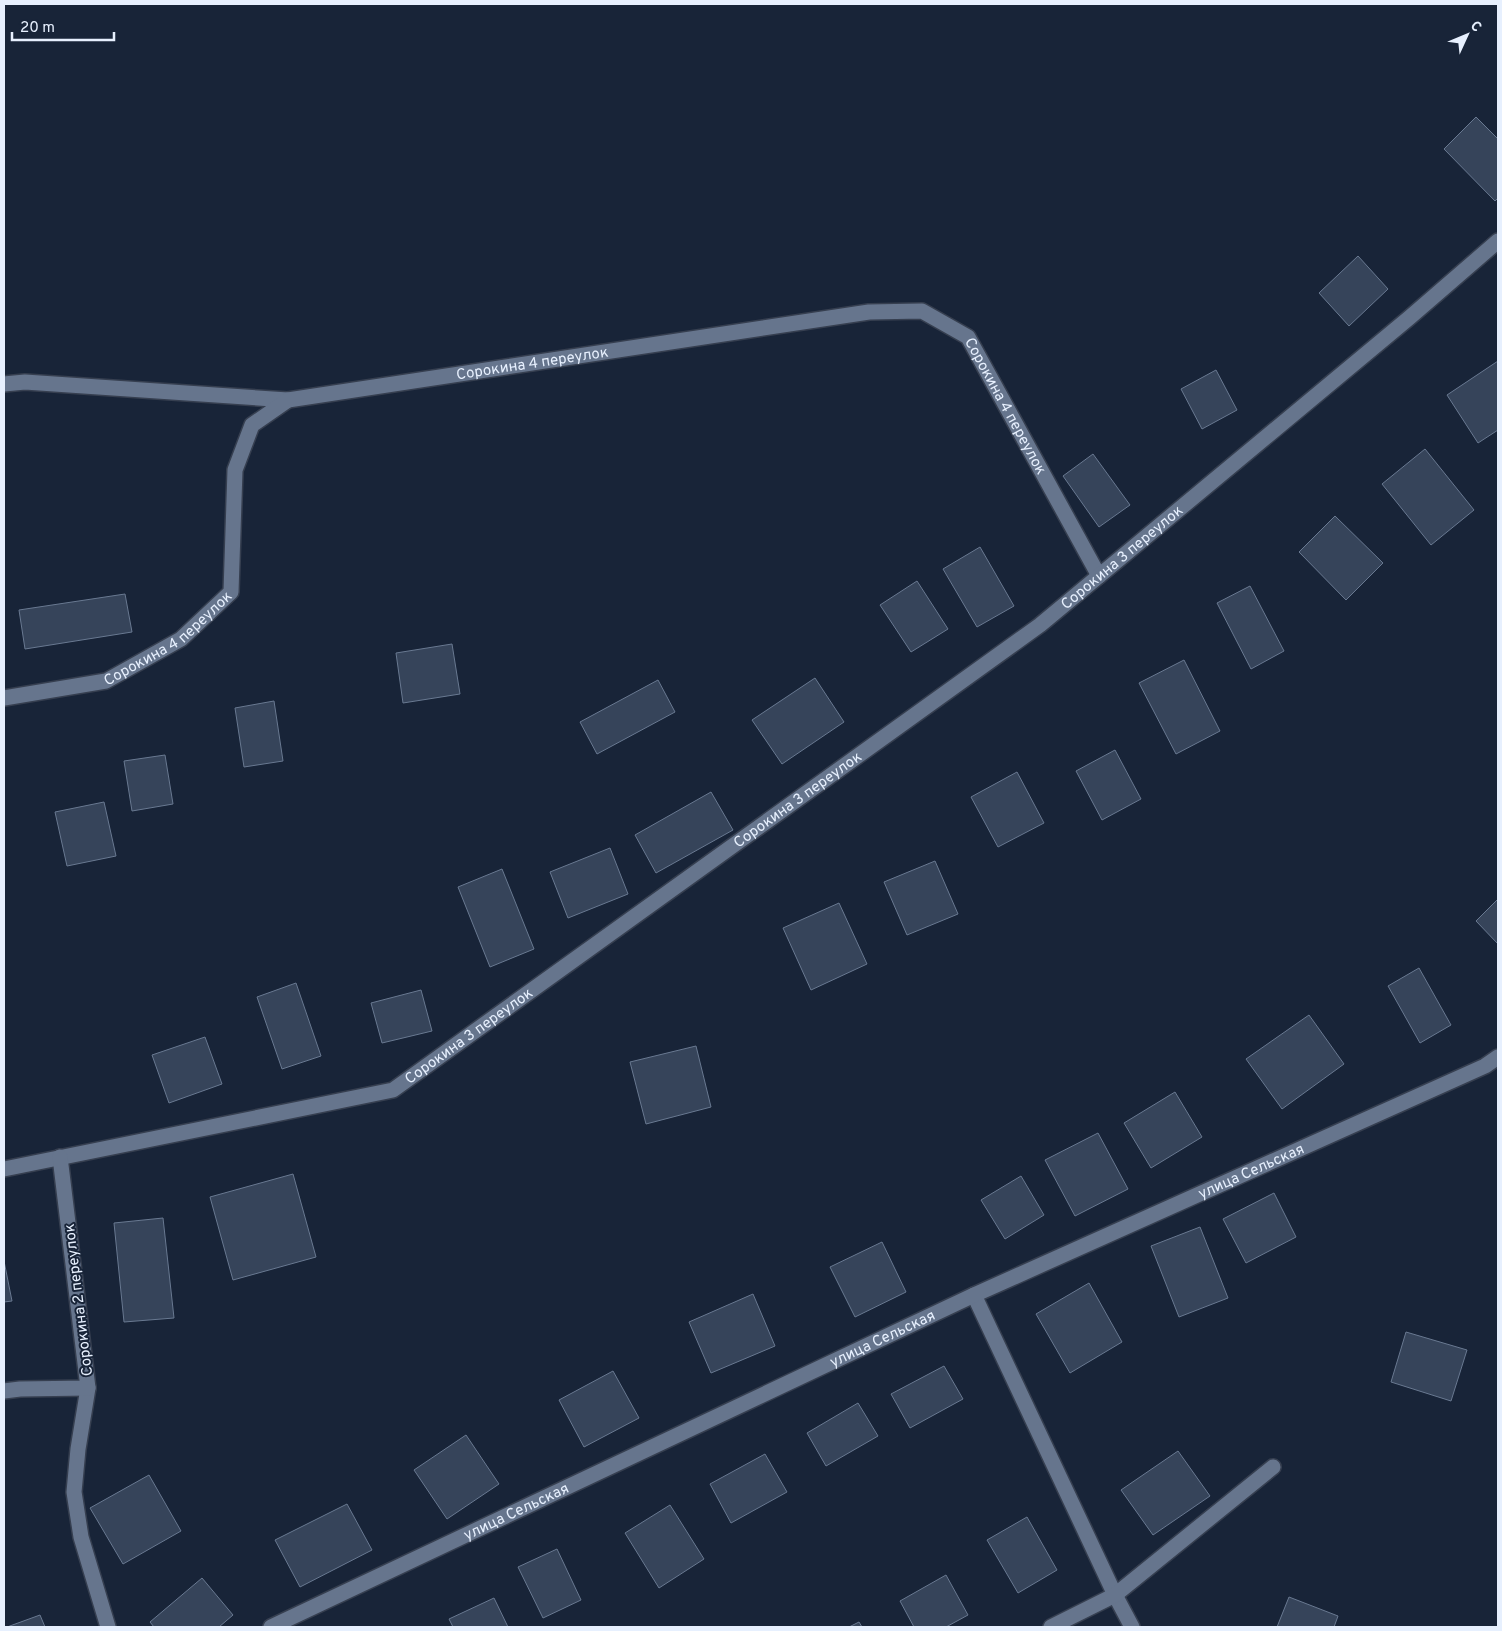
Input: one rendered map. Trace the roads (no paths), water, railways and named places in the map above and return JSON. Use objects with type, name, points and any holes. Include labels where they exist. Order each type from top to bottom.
[{"type":"street","name":"Сорокина 3 переулок","points":[[4,1169],[393,1090],[1040,625],[1410,318],[1498,241]]},
{"type":"street","name":"Сорокина 4 переулок","points":[[4,698],[106,682],[181,639],[232,592],[235,470],[252,425],[288,400],[869,312],[922,311],[968,337],[1099,576]]},
{"type":"street","points":[[4,384],[25,382],[288,400]]},
{"type":"street","name":"улица Сельская","points":[[271,1627],[974,1295],[1485,1066],[1498,1057]]},
{"type":"street","name":"Сорокина 2 переулок","points":[[4,1391],[88,1388],[60,1157]]},
{"type":"street","points":[[974,1295],[1115,1595],[1132,1627]]},
{"type":"street","points":[[88,1388],[78,1449],[74,1492],[81,1537],[108,1627]]},
{"type":"street","points":[[1051,1627],[1115,1595],[1273,1467]]}]
